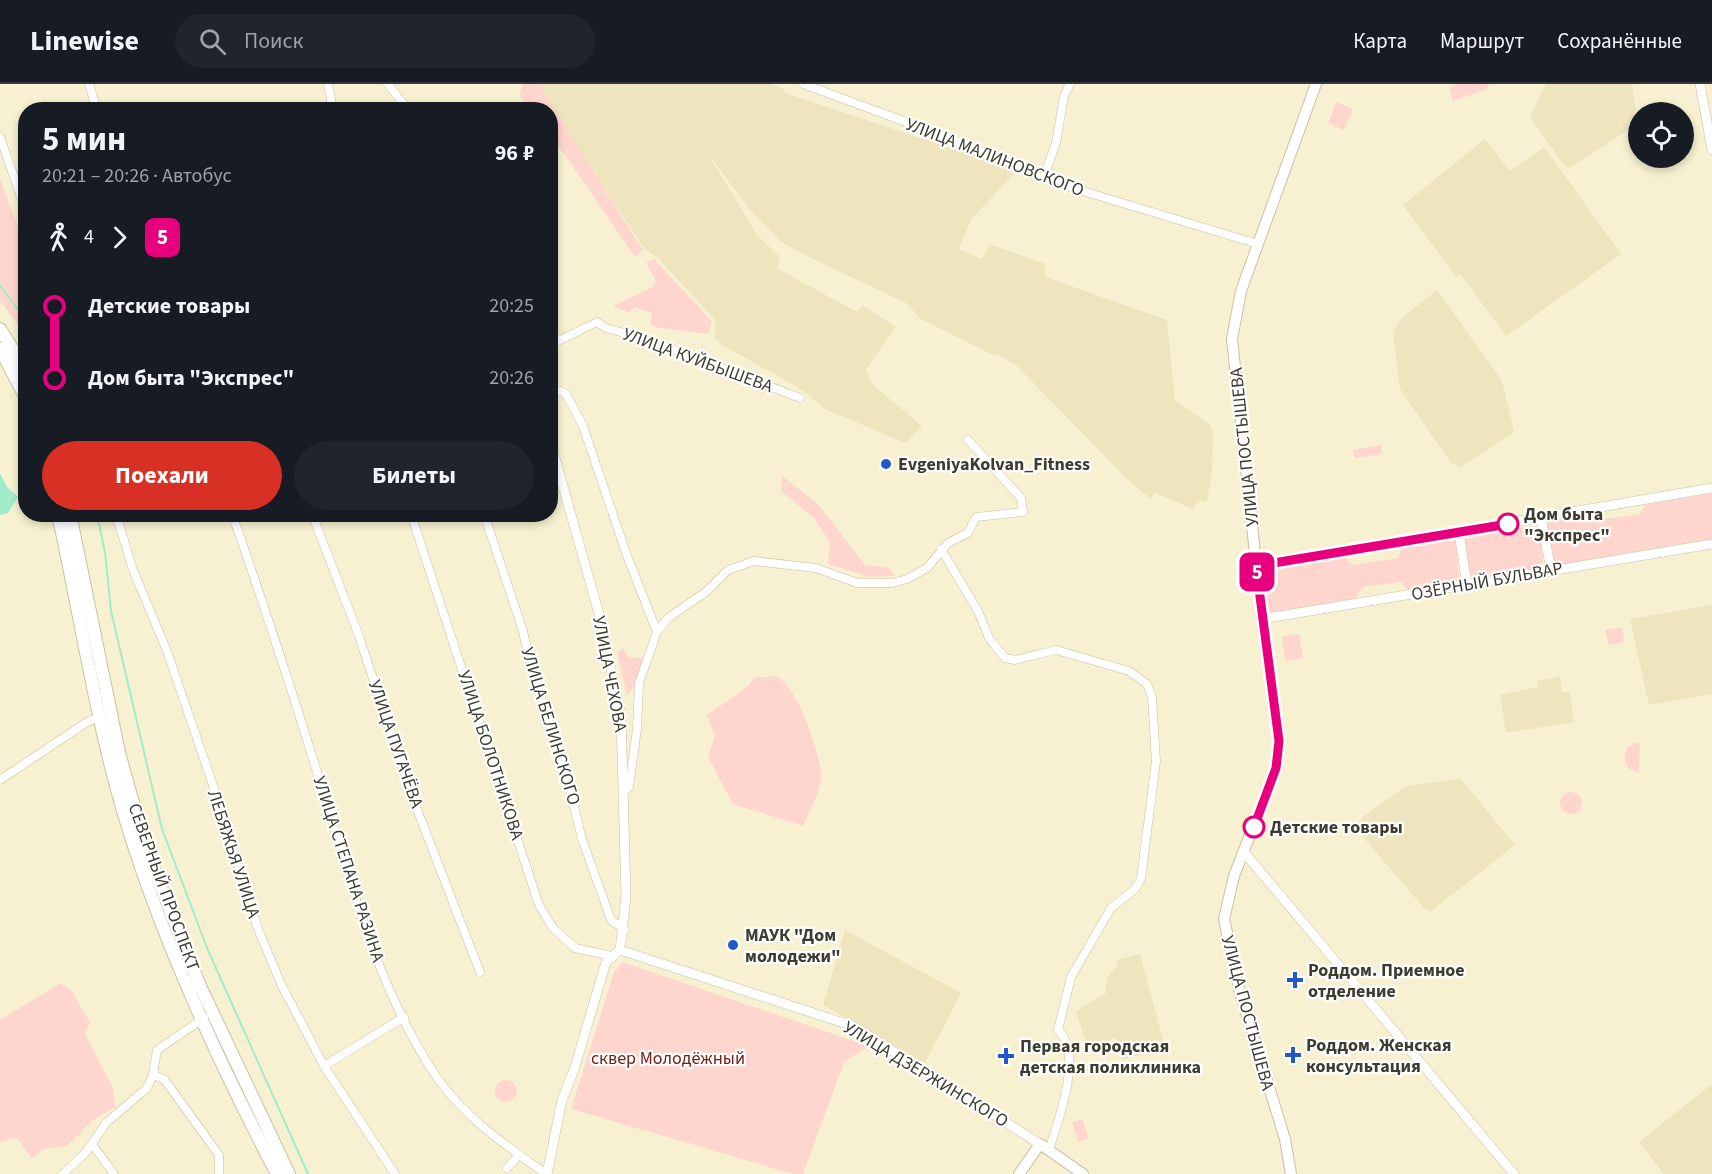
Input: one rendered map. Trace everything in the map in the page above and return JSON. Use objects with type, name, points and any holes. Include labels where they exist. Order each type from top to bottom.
[{"type":"main road","name":"УЛИЦА ПОСТЫШЕВА","points":[[1291,1174],[1285,1139],[1254,1044],[1225,930],[1228,894],[1266,798],[1278,755],[1277,722],[1262,619],[1232,339],[1240,291],[1316,84]]},
{"type":"main road","points":[[0,329],[18,358]]},
{"type":"main road","points":[[0,349],[18,383]]},
{"type":"main road","name":"СЕВЕРНЫЙ ПРОСПЕКТ","points":[[60,522],[100,717],[127,823],[274,1173]]},
{"type":"main road","name":"СЕВЕРНЫЙ ПРОСПЕКТ","points":[[72,522],[119,753],[156,892]]},
{"type":"main road","name":"СЕВЕРНЫЙ ПРОСПЕКТ","points":[[208,1016],[289,1174]]},
{"type":"main road","points":[[1019,1174],[1044,1147]]},
{"type":"main road","name":"УЛИЦА ДЗЕРЖИНСКОГО","points":[[1044,1147],[1083,1174]]},
{"type":"street","points":[[89,84],[95,102]]},
{"type":"street","points":[[328,84],[331,102]]},
{"type":"street","points":[[388,84],[402,102]]},
{"type":"street","name":"УЛИЦА МАЛИНОВСКОГО","points":[[803,84],[947,137],[1043,178],[1258,244]]},
{"type":"street","points":[[1043,178],[1056,143],[1060,110],[1070,84]]},
{"type":"street","points":[[1700,84],[1712,150]]},
{"type":"street","points":[[0,137],[18,189]]},
{"type":"street","name":"УЛИЦА КУЙБЫШЕВА","points":[[558,341],[597,322],[800,398]]},
{"type":"street","points":[[558,392],[566,394],[583,426],[626,553],[657,632]]},
{"type":"street","points":[[625,791],[629,787],[634,753],[639,683],[657,632],[668,618],[707,591],[728,570],[754,561],[816,568],[857,583],[892,583],[908,579],[927,568],[941,549],[968,532],[976,517],[1023,512],[1021,498],[968,440]]},
{"type":"street","name":"УЛИЦА ЧЕХОВА","points":[[547,1174],[562,1100],[575,1067],[606,963],[616,953],[625,930],[625,791],[621,716],[601,621],[558,468]]},
{"type":"street","points":[[1256,566],[1712,488]]},
{"type":"street","points":[[1541,518],[1551,570]]},
{"type":"street","name":"ЛЕБЯЖЬЯ УЛИЦА","points":[[118,522],[133,570],[160,634],[218,800],[258,929],[282,987],[324,1066],[394,1174]]},
{"type":"street","name":"УЛИЦА СТЕПАНА РАЗИНА","points":[[235,522],[278,643],[362,914],[381,968],[404,1017],[424,1056],[457,1102],[496,1139],[547,1174]]},
{"type":"street","name":"УЛИЦА ПУГАЧЁВА","points":[[315,522],[359,636],[413,799],[480,972]]},
{"type":"street","name":"УЛИЦА БОЛОТНИКОВА","points":[[414,522],[539,905],[553,928],[575,948],[616,953]]},
{"type":"street","name":"УЛИЦА БЕЛИНСКОГО","points":[[487,522],[523,631],[547,717],[562,758],[582,839],[610,920],[625,930]]},
{"type":"street","points":[[1459,532],[1467,585]]},
{"type":"street","name":"ОЗЁРНЫЙ БУЛЬВАР","points":[[1262,619],[1712,544]]},
{"type":"street","points":[[941,549],[978,610],[989,638],[1005,658],[1015,660],[1056,650],[1129,671],[1147,684],[1152,698],[1156,761],[1148,811],[1145,862],[1135,889],[1111,908],[1071,977],[1058,1030],[1066,1038],[1068,1048],[1067,1089],[1044,1147]]},
{"type":"street","points":[[0,780],[87,722],[100,717]]},
{"type":"street","points":[[1244,852],[1514,1174]]},
{"type":"street","name":"УЛИЦА ДЗЕРЖИНСКОГО","points":[[616,953],[853,1026],[1044,1147]]},
{"type":"street","points":[[63,1174],[92,1144],[106,1123],[147,1088],[153,1075],[157,1050],[208,1016]]},
{"type":"street","points":[[324,1066],[404,1017]]},
{"type":"street","points":[[153,1075],[164,1079],[219,1155],[219,1174]]},
{"type":"street","points":[[92,1144],[114,1174]]},
{"type":"street","points":[[507,1168],[519,1155]]},
{"type":"shaded area","points":[[535,84],[770,84],[784,89],[785,93],[1018,170],[972,218],[959,249],[982,259],[989,244],[1045,264],[1045,275],[1051,279],[1167,320],[1175,400],[1210,425],[1213,432],[1212,472],[1207,502],[1199,500],[1193,509],[1156,493],[1150,498],[1126,478],[1017,366],[999,355],[991,354],[921,319],[906,303],[782,242],[749,209],[708,154],[757,235],[779,256],[778,269],[857,312],[862,305],[896,327],[866,369],[871,382],[922,426],[905,443],[825,409],[799,388],[724,346],[715,338],[715,320],[658,258],[644,248],[558,119],[558,102],[547,102]]},
{"type":"shaded area","points":[[1546,84],[1632,84],[1634,102],[1628,102],[1628,130],[1570,168],[1563,164],[1530,117]]},
{"type":"shaded area","points":[[1485,139],[1510,171],[1544,147],[1621,254],[1506,336],[1460,274],[1456,277],[1403,205]]},
{"type":"shaded area","points":[[1437,290],[1502,381],[1514,432],[1461,467],[1451,463],[1400,389],[1393,332],[1402,318]]},
{"type":"shaded area","points":[[0,473],[7,487],[18,497],[8,513],[0,515]]},
{"type":"shaded area","points":[[1712,605],[1712,694],[1649,705],[1630,619]]},
{"type":"shaded area","points":[[1560,676],[1562,692],[1570,691],[1574,722],[1506,733],[1500,695],[1538,687],[1537,681]]},
{"type":"shaded area","points":[[1461,779],[1515,845],[1431,911],[1425,909],[1357,830],[1356,825],[1363,817],[1406,786]]},
{"type":"shaded area","points":[[845,930],[961,993],[925,1063],[823,1005]]},
{"type":"shaded area","points":[[1140,954],[1165,1048],[1123,1060],[1116,1038],[1087,1046],[1076,1011],[1106,993],[1106,979],[1118,965],[1117,960]]},
{"type":"shaded area","points":[[1712,1084],[1712,1174],[1664,1174],[1639,1142]]},
{"type":"green space","points":[[523,84],[542,84],[540,87],[549,102],[525,102],[519,95]]},
{"type":"green space","points":[[1457,84],[1489,85],[1487,89],[1453,101],[1449,88]]},
{"type":"green space","points":[[1336,102],[1353,109],[1344,130],[1328,123]]},
{"type":"green space","points":[[558,115],[643,250],[635,257],[558,145]]},
{"type":"green space","points":[[0,179],[18,226],[18,325],[0,301]]},
{"type":"green space","points":[[654,259],[712,321],[708,334],[658,328],[650,324],[652,313],[635,307],[629,313],[613,306],[653,287],[656,281],[646,263]]},
{"type":"green space","points":[[1381,445],[1382,454],[1355,458],[1353,450]]},
{"type":"green space","points":[[782,476],[818,504],[865,565],[889,568],[895,576],[869,577],[828,564],[830,543],[815,519],[781,491]]},
{"type":"green space","points":[[1712,493],[1712,540],[1554,566],[1545,523],[1599,513],[1605,519],[1640,514],[1645,505]]},
{"type":"green space","points":[[1531,526],[1539,530],[1543,561],[1540,568],[1476,579],[1470,576],[1463,541],[1465,537]]},
{"type":"green space","points":[[1456,539],[1459,581],[1408,591],[1401,582],[1363,587],[1354,601],[1272,613],[1268,608],[1266,570],[1345,557],[1353,565],[1398,558],[1402,548]]},
{"type":"green space","points":[[1622,627],[1625,642],[1609,645],[1605,630]]},
{"type":"green space","points":[[1299,634],[1303,658],[1285,661],[1282,637]]},
{"type":"green space","points":[[623,648],[628,657],[643,658],[638,679],[627,696],[617,653]]},
{"type":"green space","points":[[776,676],[784,682],[799,704],[816,748],[821,772],[818,792],[803,826],[733,804],[708,757],[715,736],[707,715],[747,687],[754,678]]},
{"type":"green space","points":[[1640,743],[1639,773],[1628,768],[1624,759],[1627,747]]},
{"type":"green space","points":[[1571,792],[1579,795],[1582,803],[1579,811],[1571,814],[1563,811],[1560,803],[1563,795]]},
{"type":"green space","name":"сквер Молодёжный","points":[[622,962],[869,1046],[844,1062],[803,1174],[794,1174],[571,1109],[614,972]]},
{"type":"green space","points":[[61,983],[71,990],[90,1022],[85,1034],[113,1088],[115,1107],[93,1120],[67,1146],[44,1149],[32,1159],[17,1138],[0,1142],[0,1020]]},
{"type":"green space","points":[[506,1080],[514,1083],[517,1091],[514,1099],[506,1102],[498,1099],[495,1091],[498,1083]]},
{"type":"green space","points":[[1083,1119],[1089,1139],[1078,1142],[1072,1122]]},
{"type":"waterway","points":[[0,285],[18,310]]},
{"type":"waterway","points":[[99,522],[105,553],[111,611],[162,829],[207,948],[308,1174]]},
{"type":"bus line","name":"5","points":[[1254,827],[1276,768],[1279,741],[1256,566],[1508,524]]},
{"type":"place","name":"EvgeniyaKolvan_Fitness","points":[[886,464]]},
{"type":"place","name":"Дом быта \"Экспрес\"","points":[[1508,524]]},
{"type":"place","name":"Детские товары","points":[[1254,827]]},
{"type":"place","name":"МАУК \"Дом молодежи\"","points":[[733,945]]},
{"type":"place","name":"Роддом. Приемное отделение","points":[[1295,980]]},
{"type":"place","name":"Роддом. Женская консультация","points":[[1293,1055]]},
{"type":"place","name":"Первая городская детская поликлиника","points":[[1006,1056]]}]
